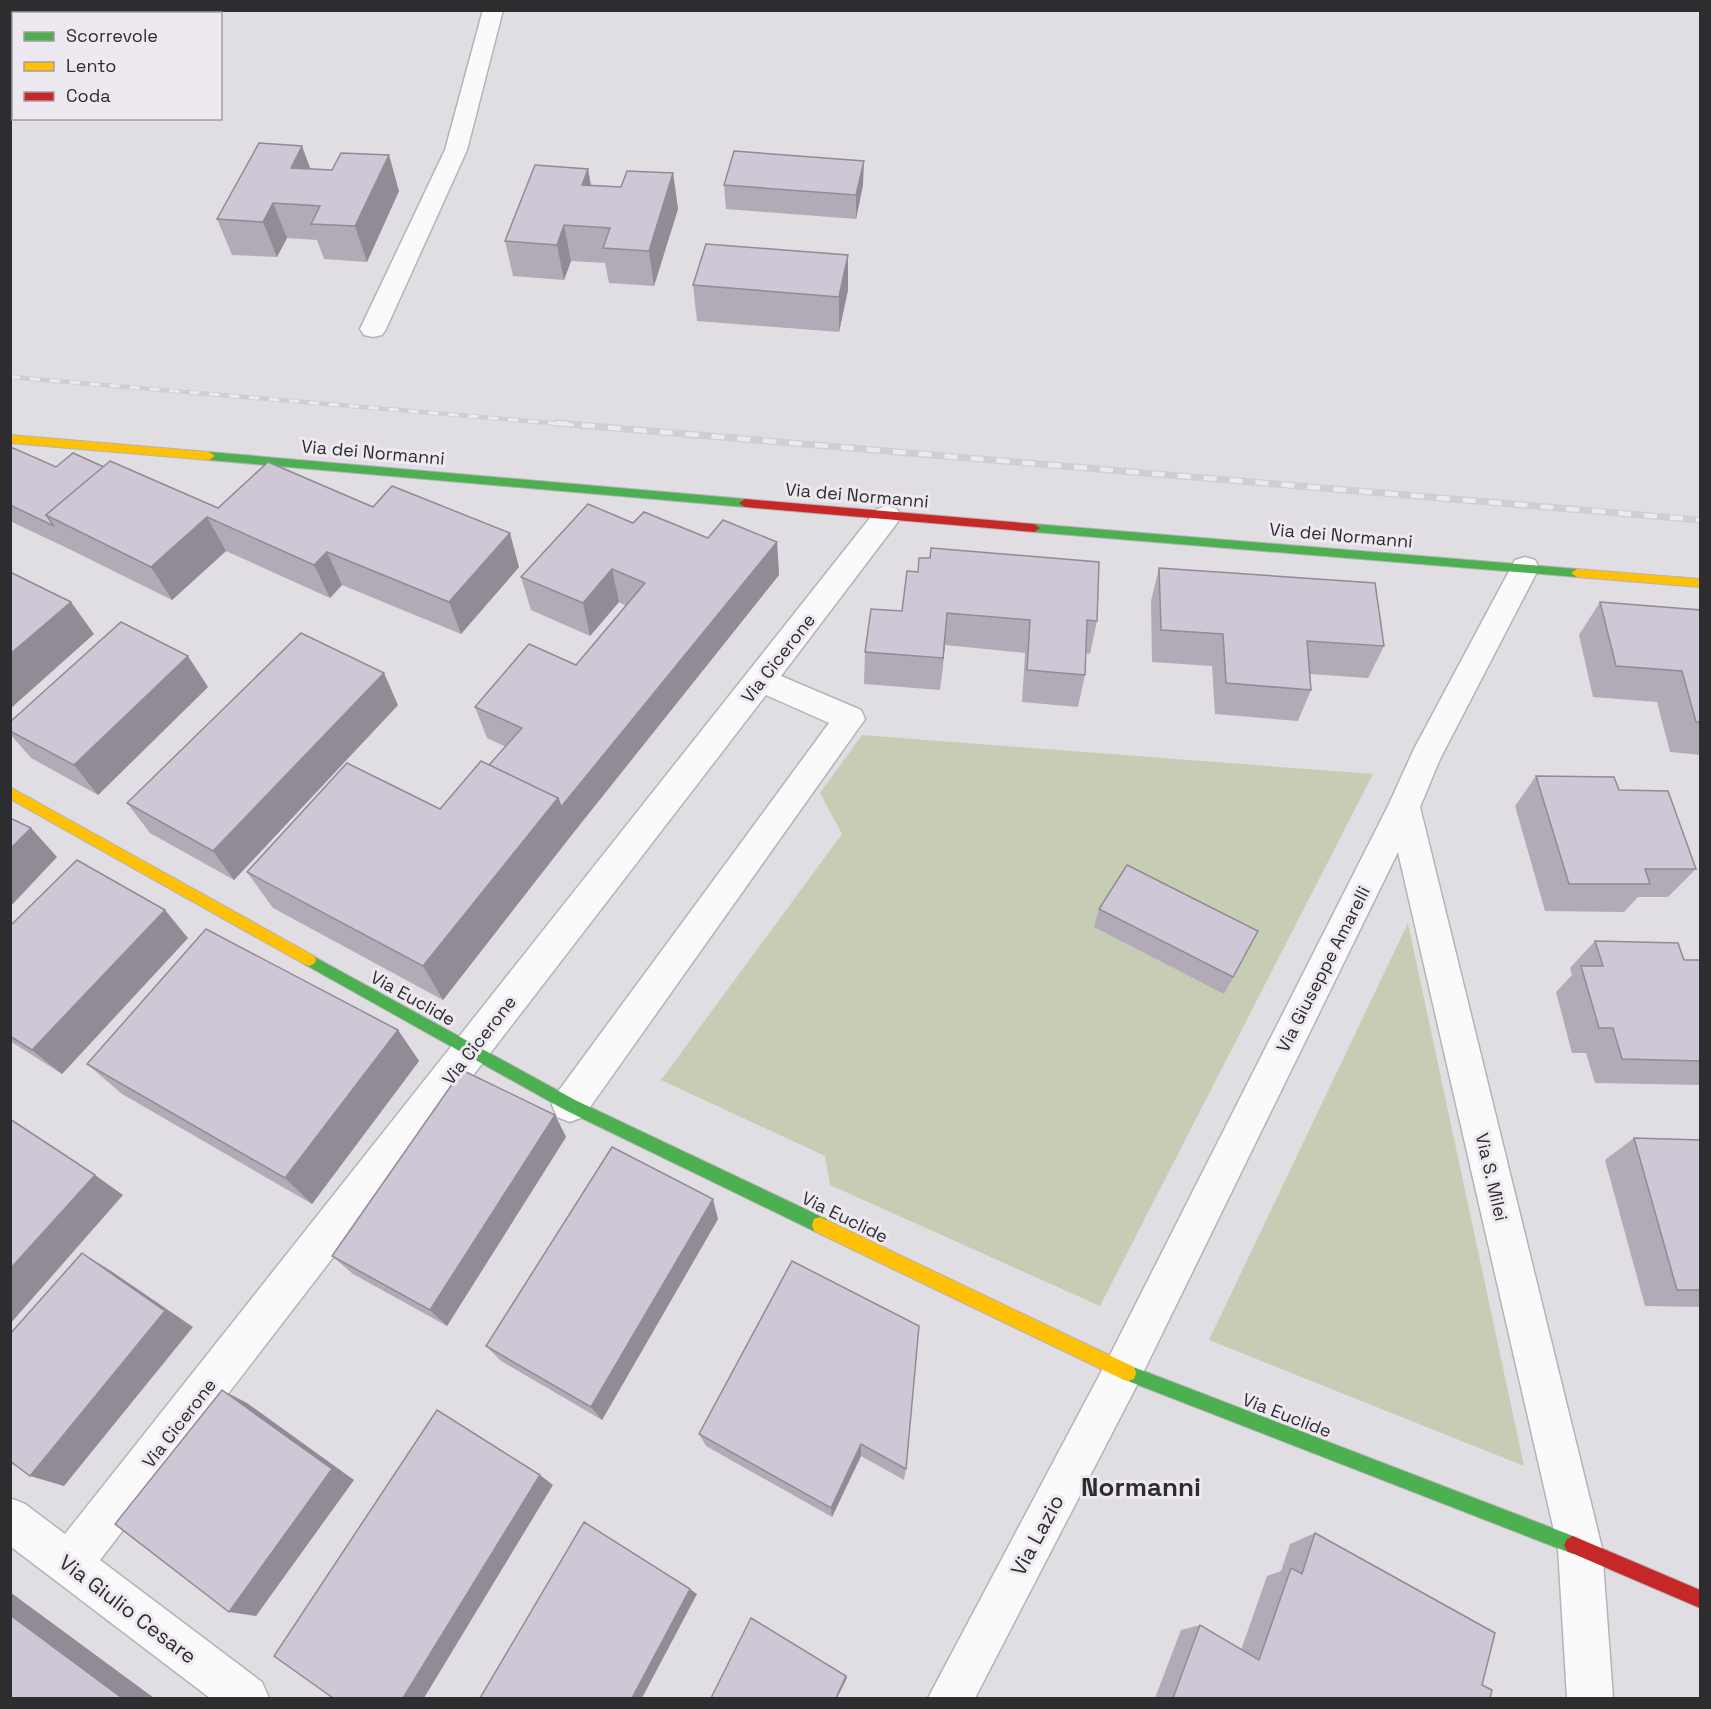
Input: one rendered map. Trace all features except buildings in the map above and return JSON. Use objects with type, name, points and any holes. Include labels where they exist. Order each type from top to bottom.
[{"type":"street","points":[[373,328],[456,150],[493,10]]},
{"type":"street","name":"Via dei Normanni","points":[[10,439],[886,516],[1701,583]]},
{"type":"street","name":"Via Cicerone","points":[[69,1564],[761,680],[886,516]]},
{"type":"street","name":"Via Giuseppe Amarelli","points":[[1123,1371],[1404,807],[1425,758],[1525,568]]},
{"type":"street","points":[[570,1105],[850,719],[761,680]]},
{"type":"street","name":"Via Euclide","points":[[10,792],[570,1105],[1123,1371],[1580,1548],[1701,1599]]},
{"type":"street","name":"Via S. Milei","points":[[1404,807],[1580,1548],[1590,1698]]},
{"type":"street","name":"Via Lazio","points":[[951,1698],[1123,1371]]},
{"type":"street","name":"Via Giulio Cesare","points":[[10,1520],[246,1698]]},
{"type":"green space","points":[[862,735],[1373,774],[1100,1306],[830,1185],[825,1156],[661,1080],[842,834],[820,793]]},
{"type":"green space","points":[[1408,923],[1413,947],[1524,1466],[1209,1340]]},
{"type":"railway","points":[[10,377],[574,425]]},
{"type":"railway","points":[[556,423],[1700,520]]},
{"type":"traffic: fast","points":[[209,456],[745,503]]},
{"type":"traffic: fast","points":[[1034,528],[1577,573]]},
{"type":"traffic: fast","points":[[309,960],[570,1105],[820,1225]]},
{"type":"traffic: fast","points":[[1128,1373],[1573,1545]]},
{"type":"traffic: slow","points":[[10,439],[209,456]]},
{"type":"traffic: slow","points":[[1577,573],[1700,583]]},
{"type":"traffic: slow","points":[[10,792],[309,960]]},
{"type":"traffic: slow","points":[[820,1225],[1128,1373]]},
{"type":"traffic: jam","points":[[745,503],[1034,528]]},
{"type":"traffic: jam","points":[[1573,1545],[1700,1599]]},
{"type":"district","name":"Normanni","points":[[1141,1487]]}]
